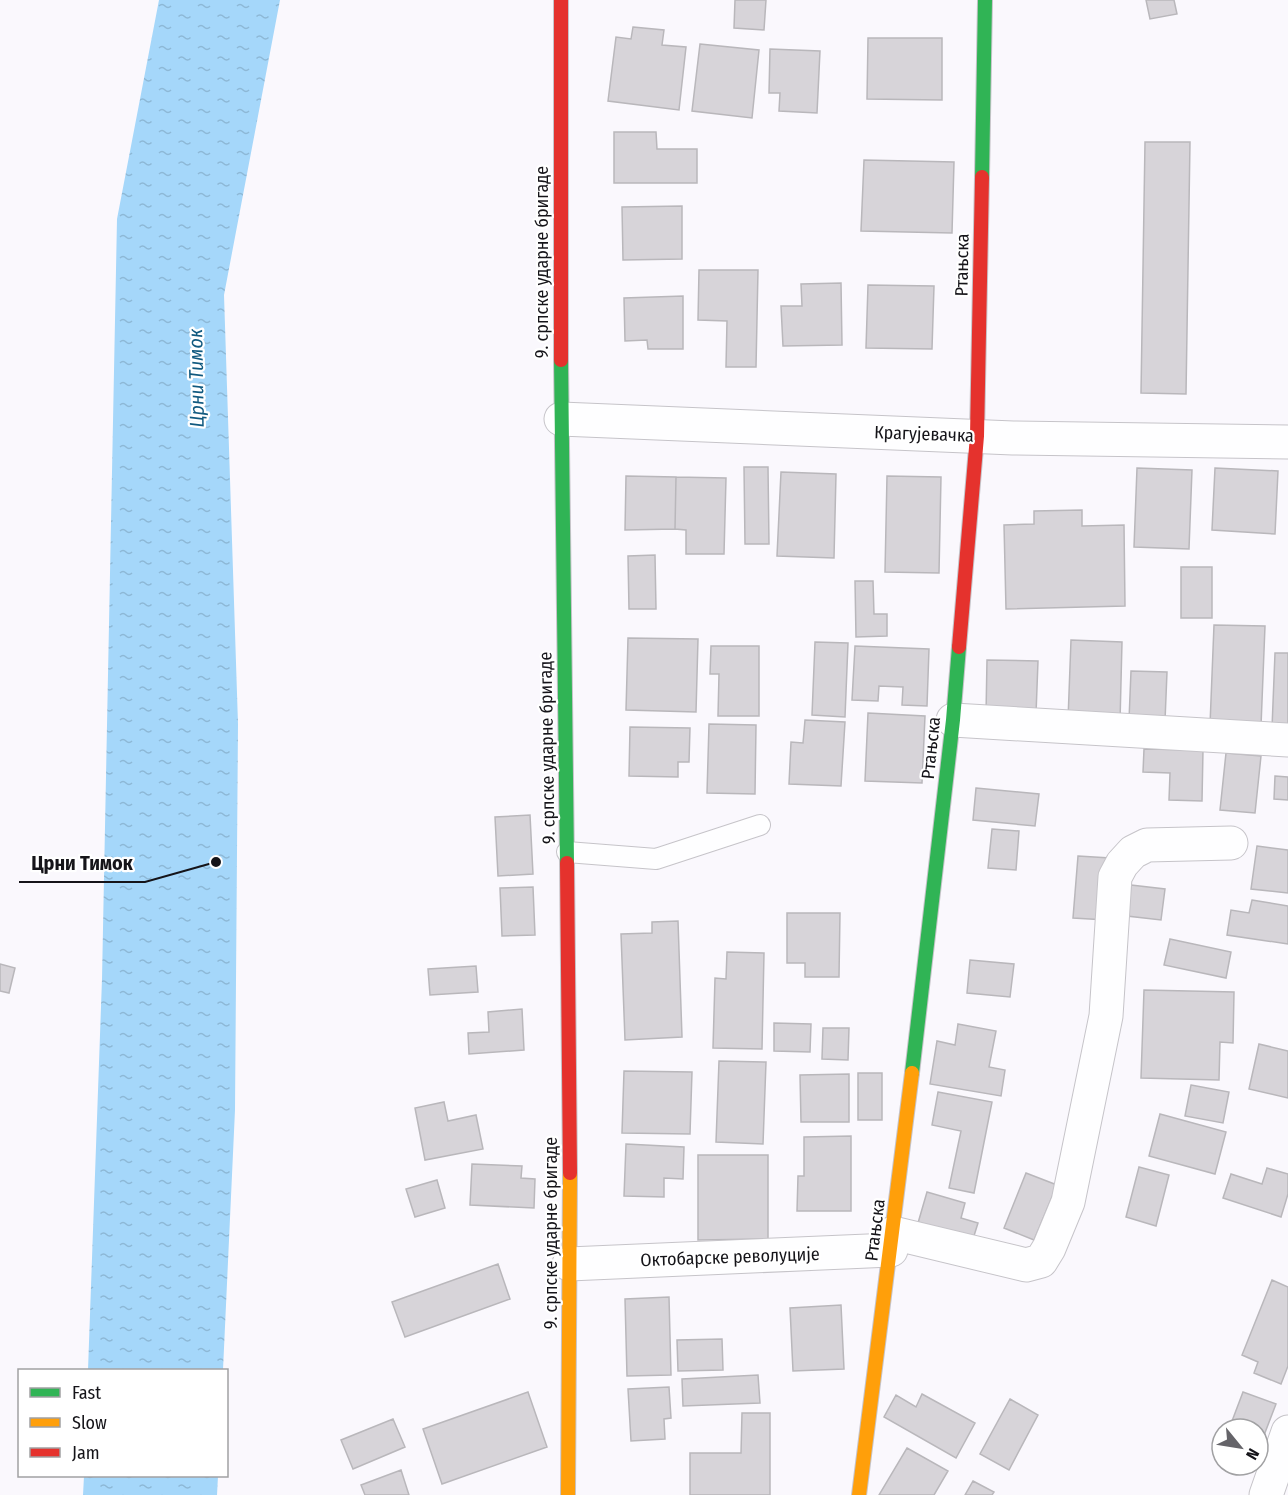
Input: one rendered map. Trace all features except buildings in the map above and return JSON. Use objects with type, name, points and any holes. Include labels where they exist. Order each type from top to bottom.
[{"type":"street","name":"9. српске ударне бригаде","points":[[561,0],[561,419],[570,1076],[568,1495]]},
{"type":"street","name":"Ртањска","points":[[859,1495],[892,1242],[953,720],[977,436],[985,0]]},
{"type":"street","name":"Крагујевачка","points":[[561,419],[977,436],[1288,442]]},
{"type":"street","points":[[953,720],[1288,740]]},
{"type":"street","name":"Октобарске револуције","points":[[569,1264],[892,1242],[1026,1264],[1041,1261],[1049,1248],[1068,1202],[1106,1016],[1115,878],[1122,864],[1133,852],[1147,845],[1231,843]]},
{"type":"street","points":[[1266,1495],[1288,1432]]},
{"type":"lane","points":[[567,852],[656,859],[760,825]]},
{"type":"water","points":[[159,0],[280,0],[224,295],[238,724],[235,1110],[223,1369],[88,1369],[102,979],[117,219]]},
{"type":"water","points":[[84,1477],[218,1477],[217,1495],[83,1495]]},
{"type":"traffic: fast","points":[[982,177],[985,0]]},
{"type":"traffic: fast","points":[[561,360],[567,863]]},
{"type":"traffic: fast","points":[[912,1073],[953,720],[959,647]]},
{"type":"traffic: slow","points":[[859,1495],[912,1073]]},
{"type":"traffic: slow","points":[[568,1495],[570,1173]]},
{"type":"traffic: jam","points":[[561,0],[561,360]]},
{"type":"traffic: jam","points":[[959,647],[977,436],[982,177]]},
{"type":"traffic: jam","points":[[567,863],[570,1173]]},
{"type":"place","name":"Црни Тимок","points":[[216,862]]}]
